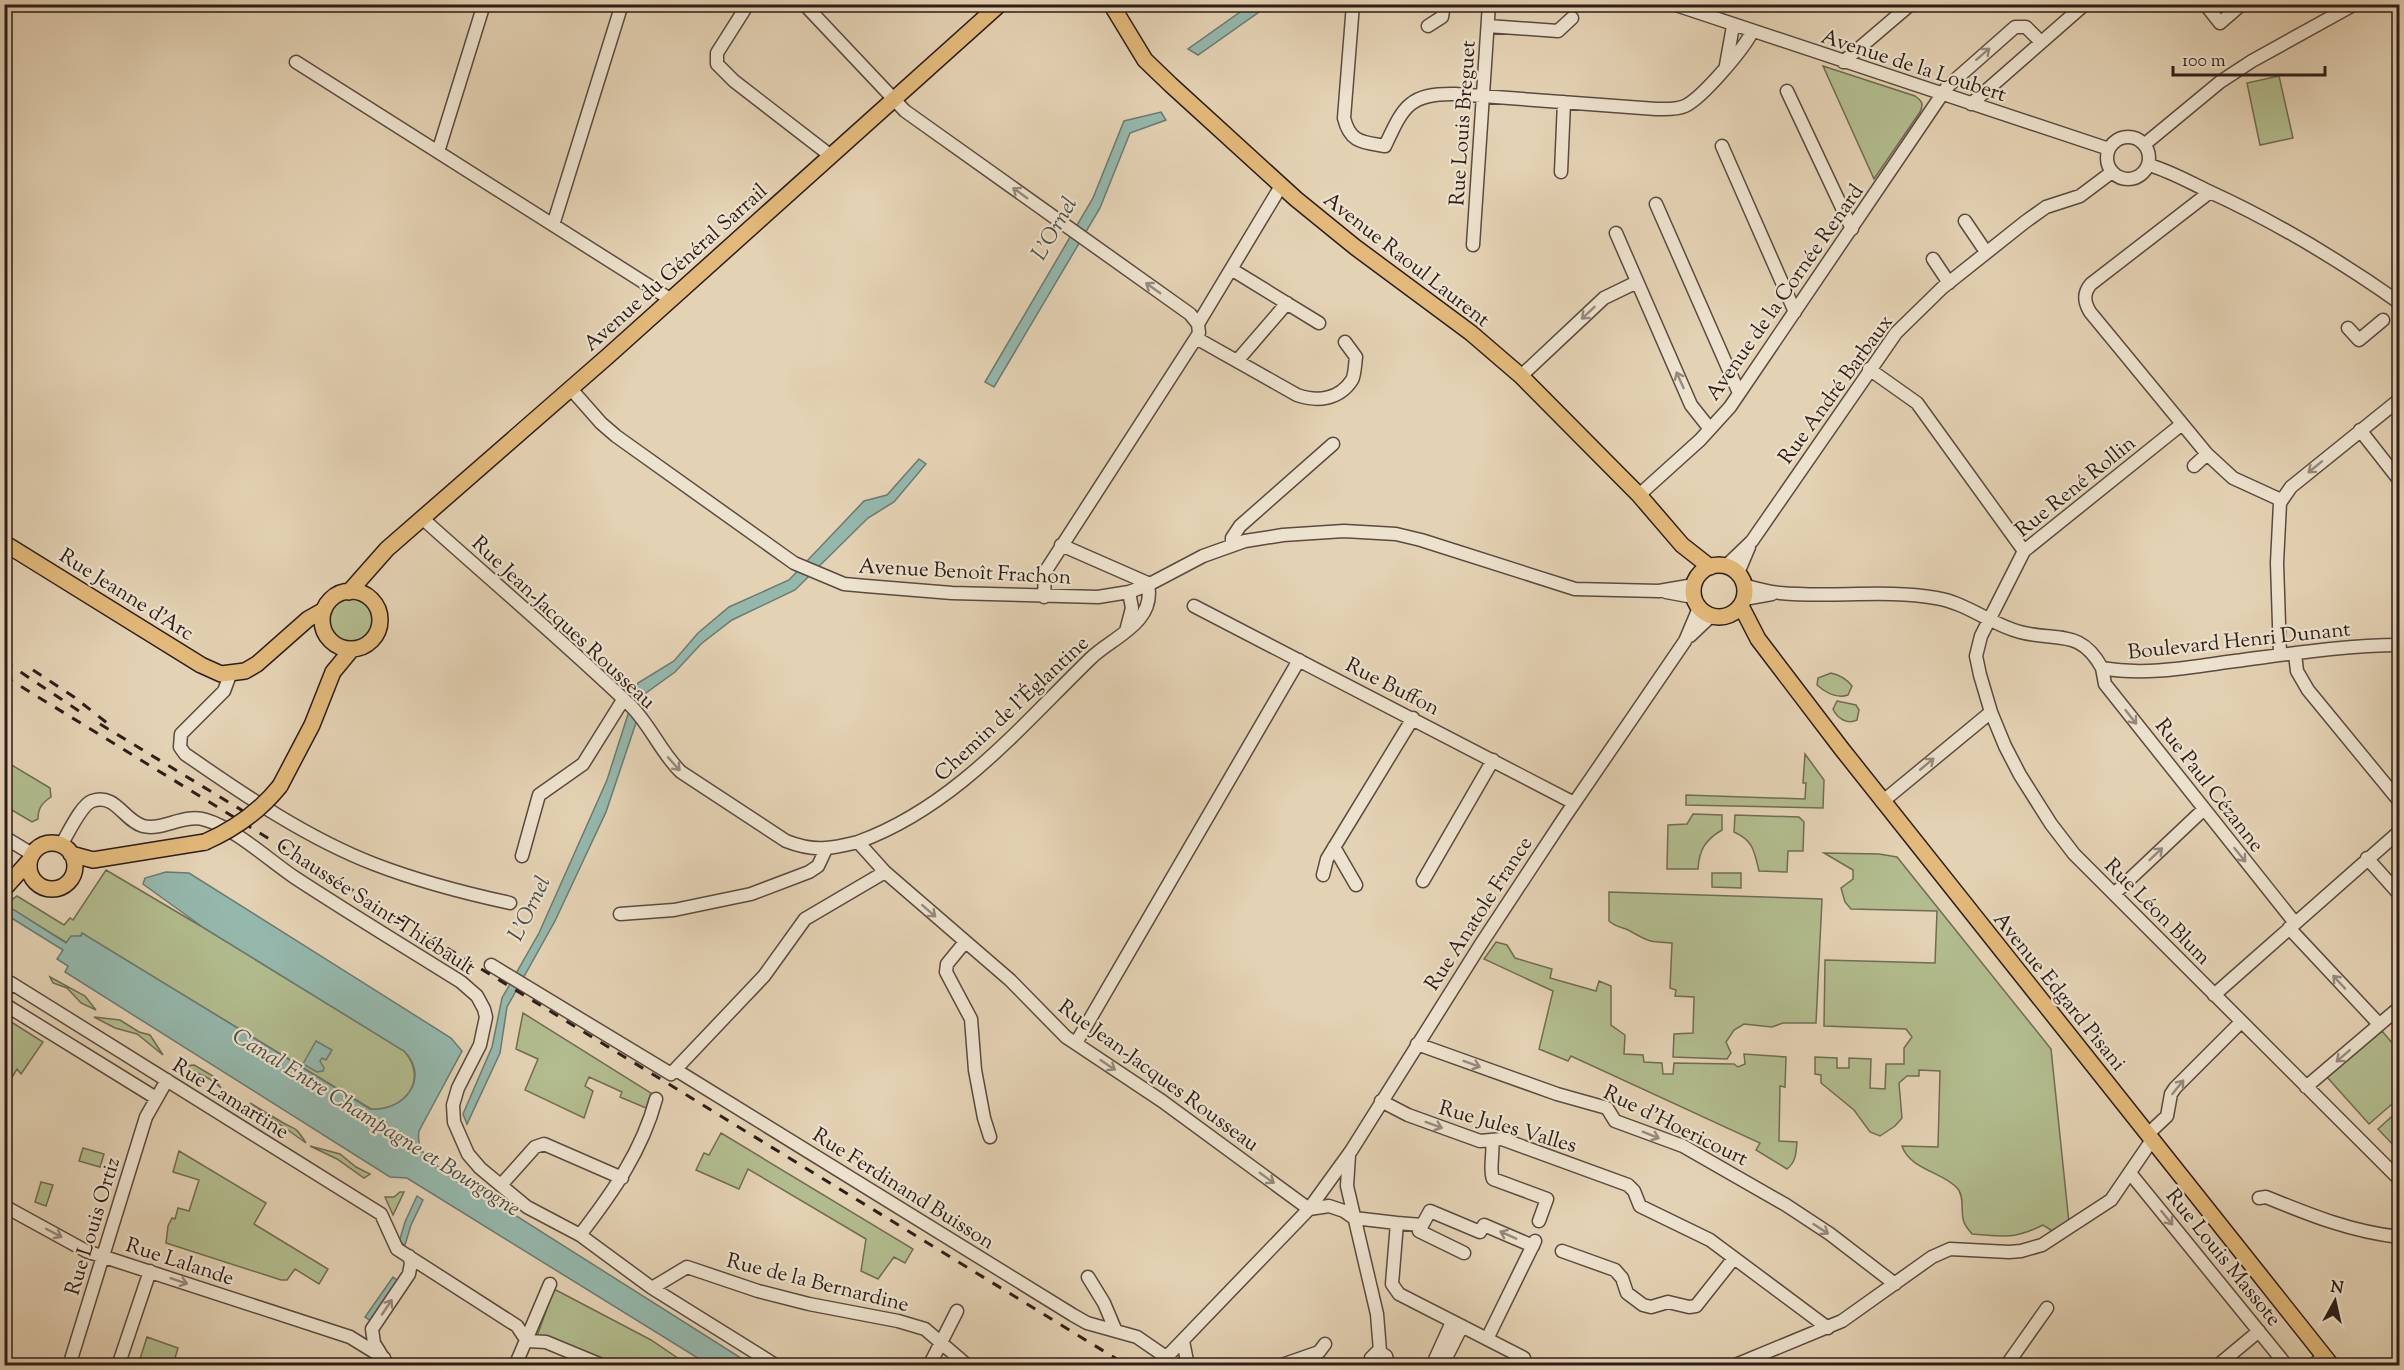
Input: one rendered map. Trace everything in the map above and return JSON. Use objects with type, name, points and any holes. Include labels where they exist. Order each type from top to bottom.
[{"type":"main road","name":"Avenue du Général Sarrail","points":[[350,592],[377,560],[422,518],[571,389],[1000,4]]},
{"type":"main road","name":"Avenue Raoul Laurent","points":[[1111,4],[1138,50],[1154,69],[1281,186],[1355,247],[1471,333],[1521,376],[1639,495],[1682,545],[1701,591]]},
{"type":"main road","name":"Rue Jeanne d'Arc","points":[[4,543],[201,665],[214,672],[230,675]]},
{"type":"main road","points":[[371,600],[372,579],[377,560]]},
{"type":"main road","points":[[1701,591],[1720,617],[1737,591]]},
{"type":"main road","points":[[1701,591],[1737,591]]},
{"type":"main road","name":"Avenue Edgard Pisani","points":[[1737,591],[1758,639],[1882,802],[2150,1137],[2323,1362]]},
{"type":"main road","points":[[230,675],[252,668],[308,619],[324,610],[332,599],[350,592],[361,593],[371,600],[380,616],[378,631],[364,646],[352,649],[344,648],[310,629],[293,633]]},
{"type":"main road","points":[[324,610],[323,622],[329,638],[333,672]]},
{"type":"main road","points":[[7,887],[36,883],[55,889],[65,885],[74,873],[93,860],[205,842],[230,831],[268,800],[291,767],[312,725],[333,672],[352,649]]},
{"type":"main road","points":[[7,887],[43,845],[50,843],[93,860]]},
{"type":"main road","points":[[66,849],[75,865],[74,873]]},
{"type":"main road","points":[[31,858],[30,871],[36,883]]},
{"type":"street","points":[[438,152],[484,4]]},
{"type":"street","points":[[554,225],[622,4]]},
{"type":"street","points":[[748,4],[717,53],[717,64],[734,81],[831,156]]},
{"type":"street","points":[[804,4],[894,100],[1190,314],[1198,324],[1199,333],[1196,338],[1045,572],[1044,597]]},
{"type":"street","points":[[1353,4],[1344,118],[1348,132],[1353,137],[1362,142],[1385,146],[1405,108],[1413,102],[1440,93],[1680,108],[1698,96],[1717,78],[1747,42],[1752,32]]},
{"type":"street","points":[[1428,26],[1442,17],[1444,4]]},
{"type":"street","name":"Rue Louis Breguet","points":[[1473,245],[1489,4]]},
{"type":"street","name":"Avenue de la Loubert","points":[[1673,4],[1733,26],[2109,149]]},
{"type":"street","points":[[1843,62],[1911,4]]},
{"type":"street","points":[[2210,6],[2220,23],[2242,4]]},
{"type":"street","points":[[2145,144],[2220,82],[2252,61],[2355,4]]},
{"type":"street","points":[[1971,104],[2077,7]]},
{"type":"street","points":[[1488,26],[1558,31],[1572,18]]},
{"type":"street","points":[[1726,65],[1733,26]]},
{"type":"street","name":"Avenue de la Cornée Renard","points":[[1639,495],[1710,429],[1739,393],[1953,80],[2014,27],[2026,27],[2041,42]]},
{"type":"street","points":[[296,62],[670,299]]},
{"type":"street","points":[[1787,91],[1852,229]]},
{"type":"street","points":[[1561,172],[1564,102]]},
{"type":"street","points":[[2134,137],[2145,144],[2149,150],[2149,165],[2145,172],[2133,180],[2118,177],[2112,172],[2107,161],[2109,149],[2117,140],[2134,137]]},
{"type":"street","points":[[1722,146],[1795,312]]},
{"type":"street","points":[[2149,165],[2272,222],[2328,255],[2400,303]]},
{"type":"street","name":"Rue André Barbaux","points":[[1737,591],[1752,541],[1896,333],[1949,283],[2046,207],[2080,196],[2112,172]]},
{"type":"street","points":[[1198,324],[1281,186]]},
{"type":"street","points":[[2210,192],[2091,284],[2085,294],[2090,312],[2207,454],[2232,478],[2281,500]]},
{"type":"street","points":[[1656,204],[1739,393]]},
{"type":"street","points":[[1965,222],[1986,252]]},
{"type":"street","points":[[1616,232],[1691,405],[1710,429]]},
{"type":"street","points":[[1933,259],[1949,283]]},
{"type":"street","points":[[1231,269],[1319,323]]},
{"type":"street","points":[[1521,376],[1604,297],[1637,282]]},
{"type":"street","points":[[1237,362],[1287,303]]},
{"type":"street","points":[[2348,328],[2359,340],[2383,320]]},
{"type":"street","points":[[1196,338],[1297,395],[1322,400],[1334,396],[1352,379],[1356,357],[1345,342]]},
{"type":"street","points":[[1869,369],[1917,403],[2024,551]]},
{"type":"street","name":"Avenue Benoît Frachon","points":[[571,389],[616,436],[794,563],[844,584],[952,593],[1098,597],[1149,585],[1203,556],[1232,545],[1294,534],[1344,531],[1396,534],[1421,540],[1575,589],[1701,591]]},
{"type":"street","points":[[2280,655],[2277,563],[2281,500],[2291,487],[2400,399]]},
{"type":"street","name":"Rue René Rollin","points":[[1988,620],[2024,551],[2182,424]]},
{"type":"street","points":[[2360,430],[2400,481]]},
{"type":"street","points":[[1232,545],[1232,538],[1240,526],[1333,444]]},
{"type":"street","points":[[2194,466],[2207,454]]},
{"type":"street","name":"Rue Jean-Jacques Rousseau","points":[[422,518],[577,655],[640,716],[672,763],[692,780],[786,841],[799,846],[826,849],[858,842],[885,872],[1010,980],[1047,1019],[1076,1043],[1162,1101],[1309,1209]]},
{"type":"street","points":[[1061,545],[1149,585]]},
{"type":"street","name":"Chemin de l'Églantine","points":[[858,842],[902,824],[955,788],[1036,714],[1092,657],[1126,633],[1147,607],[1149,585]]},
{"type":"street","points":[[1126,633],[1132,608],[1128,591]]},
{"type":"street","name":"Rue Anatole France","points":[[1163,1361],[1309,1209],[1351,1151],[1417,1044],[1574,803],[1685,641],[1701,591]]},
{"type":"street","name":"Boulevard Henri Dunant","points":[[1737,591],[1910,595],[1936,598],[1959,603],[1988,620],[2027,634],[2067,638],[2086,645],[2102,668],[2119,671],[2151,671],[2280,655],[2400,645]]},
{"type":"street","name":"Rue Buffon","points":[[1194,606],[1574,803]]},
{"type":"street","name":"Rue Léon Blum","points":[[1988,620],[1976,656],[1991,712],[2020,775],[2051,824],[2074,854],[2400,1180]]},
{"type":"street","points":[[2295,654],[2297,671],[2307,690],[2400,802]]},
{"type":"street","points":[[1076,1043],[1299,660]]},
{"type":"street","name":"Rue Paul Cézanne","points":[[2102,668],[2105,684],[2292,926],[2379,1024]]},
{"type":"street","points":[[230,675],[224,692],[181,734],[180,747],[185,754],[235,788],[334,845],[372,864],[476,896],[510,903]]},
{"type":"street","points":[[522,856],[539,795],[583,764],[626,703]]},
{"type":"street","points":[[1882,802],[1991,712]]},
{"type":"street","points":[[1323,875],[1327,858],[1413,718]]},
{"type":"street","points":[[1423,881],[1493,760]]},
{"type":"street","name":"Chaussée Saint-Thiébault","points":[[66,849],[86,804],[94,800],[113,802],[134,822],[143,826],[190,818],[212,822],[293,877],[461,982],[477,996],[484,1009],[486,1026],[480,1045],[458,1088],[453,1105],[454,1122],[468,1154],[527,1207],[580,1235],[652,1288],[777,1365]]},
{"type":"street","points":[[2114,894],[2204,810]]},
{"type":"street","points":[[2214,995],[2400,831]]},
{"type":"street","points":[[4,837],[31,858]]},
{"type":"street","points":[[1334,847],[1356,885]]},
{"type":"street","points":[[620,914],[674,910],[750,894],[808,872],[818,866],[826,849]]},
{"type":"street","points":[[2367,858],[2400,895]]},
{"type":"street","points":[[674,1072],[764,976],[805,919],[885,872]]},
{"type":"street","points":[[965,942],[947,964],[946,972],[971,1019],[975,1070],[990,1137]]},
{"type":"street","name":"Rue Ferdinand Buisson","points":[[491,965],[674,1072],[1073,1315],[1095,1325],[1137,1337],[1163,1361],[1179,1365]]},
{"type":"street","name":"Rue Lamartine","points":[[4,993],[11,983],[381,1214],[397,1249],[517,1326],[527,1341]]},
{"type":"street","name":"Rue Lamartine","points":[[4,1004],[156,1098]]},
{"type":"street","points":[[2306,1087],[2400,1007]]},
{"type":"street","points":[[1733,1365],[1758,1362],[1828,1328],[1854,1314],[1932,1257],[1950,1249],[2021,1251],[2042,1245],[2104,1206],[2118,1191],[2150,1137],[2167,1116],[2171,1094],[2175,1088],[2241,1022]]},
{"type":"street","name":"Rue d'Hoericourt","points":[[1417,1044],[1557,1094],[1607,1108],[1616,1121],[1683,1146],[1786,1205],[1830,1234],[1895,1284]]},
{"type":"street","name":"Rue Louis Ortiz","points":[[69,1365],[146,1117],[166,1080]]},
{"type":"street","points":[[580,1235],[622,1178],[641,1142],[656,1099]]},
{"type":"street","name":"Rue Jules Valles","points":[[1381,1101],[1408,1115],[1480,1141],[1502,1140],[1628,1185],[1634,1191],[1640,1206],[1710,1240],[1828,1328]]},
{"type":"street","points":[[1492,1140],[1494,1155],[1490,1172],[1492,1179],[1547,1199],[1539,1221]]},
{"type":"street","points":[[501,1185],[535,1147],[541,1144],[551,1145],[622,1178]]},
{"type":"street","points":[[1351,1151],[1347,1174],[1354,1218],[1377,1314],[1380,1351],[1386,1356],[1377,1365]]},
{"type":"street","name":"Rue Louis Massote","points":[[2130,1173],[2287,1365]]},
{"type":"street","points":[[2259,1198],[2266,1197],[2347,1227],[2400,1237]]},
{"type":"street","name":"Rue Lalande","points":[[4,1206],[86,1251],[350,1337],[388,1363]]},
{"type":"street","points":[[1309,1209],[1329,1206],[1344,1211],[1354,1218],[1422,1225]]},
{"type":"street","points":[[1464,1253],[1419,1231],[1430,1211],[1480,1232],[1484,1225],[1534,1244],[1487,1339]]},
{"type":"street","points":[[1397,1223],[1392,1284],[1394,1290],[1524,1358]]},
{"type":"street","points":[[1562,1251],[1615,1270],[1622,1278],[1627,1293],[1637,1302],[1651,1307],[1668,1302],[1689,1307],[1696,1306],[1734,1258]]},
{"type":"street","points":[[350,1337],[372,1329],[409,1274],[411,1263],[409,1256]]},
{"type":"street","name":"Rue de la Bernardine","points":[[652,1288],[687,1267],[758,1291],[925,1329],[968,1365]]},
{"type":"street","points":[[118,1365],[150,1271]]},
{"type":"street","points":[[1088,1277],[1104,1303],[1115,1329]]},
{"type":"street","points":[[514,1365],[527,1341],[550,1284]]},
{"type":"street","points":[[2006,1365],[2047,1308]]},
{"type":"street","points":[[929,1365],[957,1311]]},
{"type":"street","points":[[1432,1365],[1457,1324]]},
{"type":"street","points":[[1442,1365],[1457,1324]]},
{"type":"street","points":[[372,1329],[374,1344],[388,1363]]},
{"type":"street","points":[[2217,1365],[2259,1331]]},
{"type":"street","points":[[527,1341],[546,1342],[604,1365]]},
{"type":"street","points":[[1183,1341],[1188,1365]]},
{"type":"street","points":[[1279,1365],[1319,1352],[1324,1344]]},
{"type":"green space","points":[[1823,66],[1915,96],[1922,103],[1920,112],[1874,179]]},
{"type":"green space","points":[[2279,76],[2293,138],[2260,145],[2247,83]]},
{"type":"green space","points":[[351,597],[366,604],[373,619],[366,634],[351,641],[336,634],[329,619],[336,604]]},
{"type":"green space","points":[[1831,673],[1843,677],[1852,686],[1848,695],[1831,694],[1817,685],[1818,678]]},
{"type":"green space","points":[[1837,701],[1856,705],[1859,710],[1857,720],[1846,721],[1837,715],[1833,709]]},
{"type":"green space","points":[[1805,754],[1824,780],[1823,808],[1686,805],[1686,795],[1805,799],[1806,783],[1803,783]]},
{"type":"green space","points":[[5,761],[50,788],[51,797],[41,806],[38,819],[32,822],[5,806]]},
{"type":"green space","points":[[1693,814],[1722,815],[1722,830],[1704,846],[1698,869],[1667,869],[1668,825],[1687,824]]},
{"type":"green space","points":[[1735,815],[1799,817],[1804,822],[1803,851],[1788,851],[1787,872],[1759,871],[1749,843],[1734,832]]},
{"type":"green space","points":[[1824,853],[1879,854],[1897,857],[2051,1049],[2069,1223],[2054,1232],[2043,1225],[2016,1235],[1972,1234],[1964,1222],[1958,1189],[1952,1183],[1912,1160],[1902,1146],[1938,1147],[1940,1071],[1919,1070],[1919,1076],[1907,1076],[1899,1083],[1902,1118],[1880,1136],[1870,1132],[1854,1110],[1821,1083],[1821,1075],[1815,1074],[1815,1057],[1837,1058],[1837,1068],[1849,1068],[1849,1058],[1871,1059],[1870,1088],[1885,1089],[1886,1064],[1904,1064],[1904,1048],[1912,1037],[1906,1029],[1824,1026],[1825,960],[1935,963],[1937,911],[1851,909],[1845,902],[1841,888],[1853,879],[1853,870]]},
{"type":"green space","points":[[106,870],[404,1051],[414,1072],[414,1082],[410,1092],[394,1105],[383,1109],[371,1109],[83,934],[67,943],[5,905],[17,896],[64,925],[70,918],[73,920]]},
{"type":"green space","points":[[1712,873],[1741,873],[1741,888],[1712,887]]},
{"type":"green space","points":[[1609,892],[1822,899],[1816,1023],[1783,1023],[1772,1027],[1744,1024],[1734,1030],[1726,1042],[1731,1053],[1727,1059],[1673,1057],[1674,1034],[1693,1033],[1694,997],[1675,996],[1676,990],[1670,988],[1672,943],[1654,942],[1609,921]]},
{"type":"green space","points":[[1496,942],[1507,945],[1515,958],[1552,969],[1550,978],[1596,991],[1599,981],[1611,986],[1611,1025],[1625,1035],[1624,1054],[1643,1055],[1644,1062],[1662,1063],[1663,1074],[1673,1074],[1674,1063],[1734,1064],[1738,1067],[1745,1064],[1744,1054],[1786,1057],[1785,1087],[1780,1086],[1779,1141],[1797,1142],[1792,1163],[1787,1169],[1756,1150],[1760,1143],[1571,1056],[1568,1061],[1539,1049],[1553,991],[1484,959]]},
{"type":"green space","points":[[50,977],[85,996],[96,1010],[81,1003],[67,988],[53,983]]},
{"type":"green space","points":[[523,1013],[651,1093],[646,1108],[620,1097],[622,1092],[589,1077],[585,1086],[593,1091],[584,1118],[525,1090],[538,1059],[516,1049]]},
{"type":"green space","points":[[94,1017],[120,1020],[139,1032],[150,1035],[163,1055],[137,1034],[115,1028]]},
{"type":"green space","points":[[5,1018],[43,1042],[21,1074],[17,1069],[5,1084]]},
{"type":"green space","points":[[2382,1031],[2399,1051],[2399,1098],[2369,1124],[2327,1077]]},
{"type":"green space","points":[[194,1065],[213,1076],[221,1088],[183,1066]]},
{"type":"green space","points":[[250,1103],[294,1129],[306,1143]]},
{"type":"green space","points":[[2399,1110],[2399,1151],[2378,1129]]},
{"type":"green space","points":[[721,1133],[913,1249],[905,1263],[894,1257],[878,1279],[861,1271],[866,1239],[748,1169],[739,1189],[696,1170],[704,1153],[709,1155]]},
{"type":"green space","points":[[310,1146],[340,1154],[356,1167],[370,1174],[364,1178],[337,1159]]},
{"type":"green space","points":[[83,1148],[104,1154],[100,1167],[79,1161]]},
{"type":"green space","points":[[179,1151],[266,1203],[254,1224],[328,1269],[319,1284],[295,1269],[287,1280],[281,1280],[166,1243],[168,1226],[172,1218],[175,1219],[178,1208],[189,1211],[199,1180],[173,1172]]},
{"type":"green space","points":[[41,1182],[53,1185],[46,1206],[35,1202]]},
{"type":"green space","points":[[404,1192],[393,1215],[385,1197],[394,1197]]},
{"type":"green space","points":[[554,1289],[651,1340],[688,1365],[612,1365],[537,1336]]},
{"type":"green space","points":[[147,1337],[178,1348],[173,1365],[138,1365]]},
{"type":"water","points":[[1250,5],[1269,5],[1198,55],[1188,49]]},
{"type":"water","points":[[1161,112],[1166,120],[1130,133],[1100,208],[994,387],[985,382],[1093,198],[1124,121]]},
{"type":"water","points":[[919,459],[926,464],[894,502],[868,518],[795,590],[732,620],[701,644],[675,672],[646,693],[606,812],[555,921],[507,1007],[500,1053],[467,1124],[463,1114],[492,1047],[502,998],[539,933],[607,780],[638,683],[674,661],[698,633],[729,607],[789,580],[864,501],[887,495]]},
{"type":"water","name":"Canal Entre Champagne et Bourgogne","points":[[166,872],[189,873],[451,1038],[462,1051],[419,1131],[419,1143],[426,1156],[439,1167],[752,1365],[709,1365],[407,1178],[390,1177],[65,972],[68,966],[57,959],[63,950],[5,914],[5,904],[66,943],[71,936],[81,936],[82,933],[370,1109],[393,1105],[403,1099],[414,1082],[415,1072],[412,1061],[404,1051],[204,928],[143,884],[145,878]]},
{"type":"water","points":[[316,1041],[332,1050],[326,1060],[322,1058],[320,1061],[324,1068],[323,1071],[317,1072],[303,1064]]},
{"type":"water","points":[[417,1196],[423,1200],[411,1225],[405,1245],[399,1242]]},
{"type":"water","points":[[393,1277],[398,1281],[371,1321],[365,1317]]},
{"type":"railway","points":[[4,661],[82,713]]},
{"type":"railway","points":[[33,670],[74,697],[111,726]]},
{"type":"railway","points":[[4,676],[1128,1366]]},
{"type":"railway","points":[[100,724],[248,814]]},
{"type":"water label","name":"L'Ornel","points":[[1053,228]]},
{"type":"water label","name":"L'Ornel","points":[[528,908]]}]
